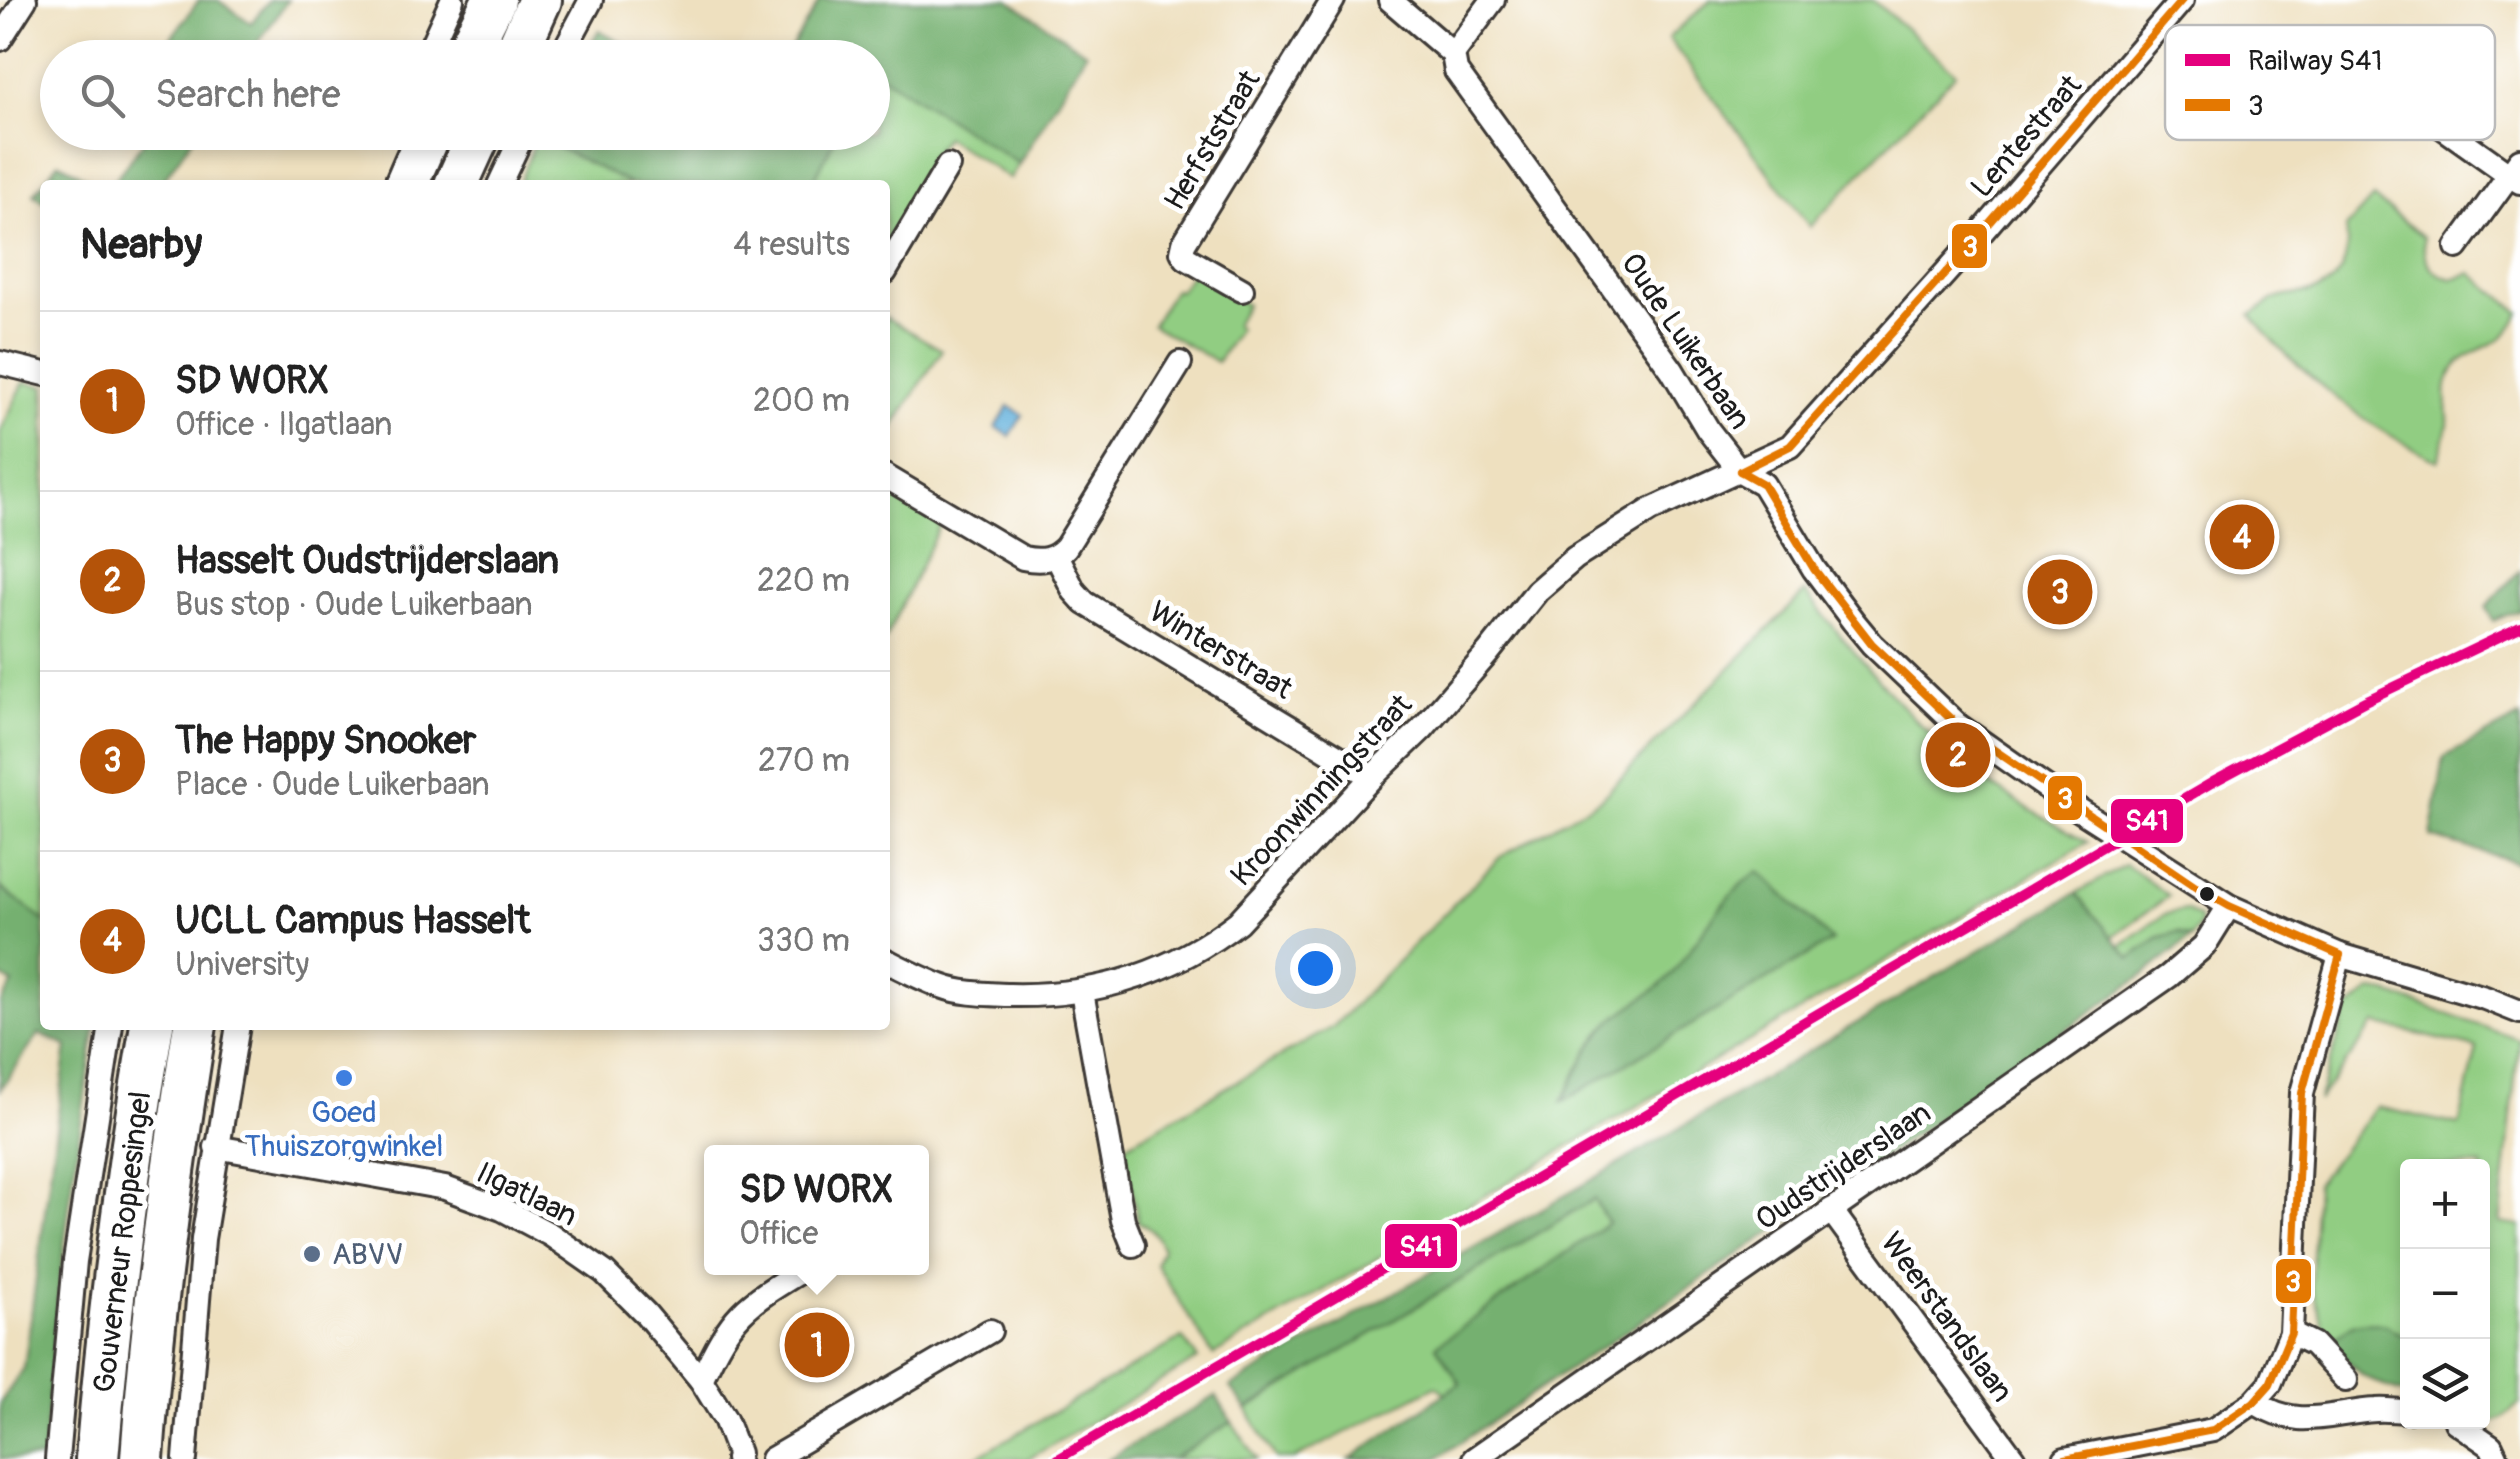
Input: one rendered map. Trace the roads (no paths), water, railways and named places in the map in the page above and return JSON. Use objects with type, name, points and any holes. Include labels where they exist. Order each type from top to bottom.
[{"type":"highway","points":[[474,40],[494,0]]},
{"type":"highway","points":[[522,40],[540,0]]},
{"type":"highway","points":[[408,180],[422,150]]},
{"type":"highway","points":[[458,180],[472,150]]},
{"type":"highway","name":"Gouverneur Roppesingel","points":[[97,1459],[129,1164],[151,1030]]},
{"type":"highway","name":"Gouverneur Roppesingel","points":[[142,1459],[151,1341],[194,1030]]},
{"type":"street","points":[[0,39],[25,0]]},
{"type":"street","points":[[434,40],[452,0]]},
{"type":"street","points":[[570,40],[591,0]]},
{"type":"street","name":"Herfststraat","points":[[1242,290],[1186,258],[1182,252],[1184,242],[1332,0]]},
{"type":"street","name":"Oude Luikerbaan","points":[[1390,0],[1452,54],[1456,71],[1672,370],[1708,430],[1740,471],[1763,484],[1814,569],[1872,644],[1956,724],[2061,798],[2230,906],[2340,955],[2520,1012]]},
{"type":"street","points":[[1452,54],[1493,0]]},
{"type":"street","points":[[2152,0],[2177,7]]},
{"type":"street","name":"Lentestraat","points":[[1740,471],[1790,446],[2177,7]]},
{"type":"street","points":[[2458,247],[2516,172],[2467,140]]},
{"type":"street","points":[[500,180],[515,150]]},
{"type":"street","points":[[890,264],[948,166]]},
{"type":"street","points":[[0,363],[40,373]]},
{"type":"street","points":[[890,479],[1022,558],[1036,561],[1057,557],[1180,363]]},
{"type":"street","name":"Kroonwinningstraat","points":[[890,962],[943,987],[977,994],[1082,992],[1145,975],[1213,942],[1238,922],[1372,777],[1422,729],[1537,590],[1575,558],[1651,510],[1740,471]]},
{"type":"street","name":"Winterstraat","points":[[1057,557],[1074,591],[1085,603],[1372,777]]},
{"type":"street","name":"Oudstrijderslaan","points":[[1474,1459],[2169,976],[2204,946],[2230,906]]},
{"type":"street","points":[[2065,1459],[2214,1430],[2254,1402],[2270,1384],[2291,1332],[2302,1093],[2340,955]]},
{"type":"street","points":[[1082,992],[1123,1220],[1132,1246]]},
{"type":"street","name":"Gouverneur Roppesingel","points":[[57,1459],[75,1262],[110,1030]]},
{"type":"street","points":[[185,1459],[204,1239],[237,1030]]},
{"type":"street","name":"Ilgatlaan","points":[[216,1146],[445,1188],[551,1235],[604,1272],[646,1314],[700,1380],[725,1419],[737,1459]]},
{"type":"street","name":"Weerstandslaan","points":[[1831,1210],[2014,1459]]},
{"type":"street","points":[[700,1380],[731,1321],[751,1301],[794,1275]]},
{"type":"street","points":[[772,1459],[990,1331]]},
{"type":"street","points":[[2291,1332],[2314,1344],[2346,1380]]},
{"type":"street","points":[[2254,1402],[2274,1415],[2302,1421],[2379,1409],[2400,1410]]},
{"type":"street","points":[[2466,1429],[2491,1446],[2497,1459]]},
{"type":"water","points":[[1009,406],[1023,415],[1010,436],[996,427]]},
{"type":"rail line","name":"S41","points":[[1058,1459],[2213,782],[2365,701],[2520,627]]},
{"type":"place","name":"UCLL Campus Hasselt","points":[[2242,537]]},
{"type":"place","name":"The Happy Snooker","points":[[2060,592]]},
{"type":"place","name":"Hasselt Oudstrijderslaan","points":[[1958,755]]},
{"type":"place","name":"Goed Thuiszorgwinkel","points":[[344,1078]]},
{"type":"place","name":"ABVV","points":[[312,1254]]},
{"type":"place","name":"SD WORX","points":[[817,1345]]}]
